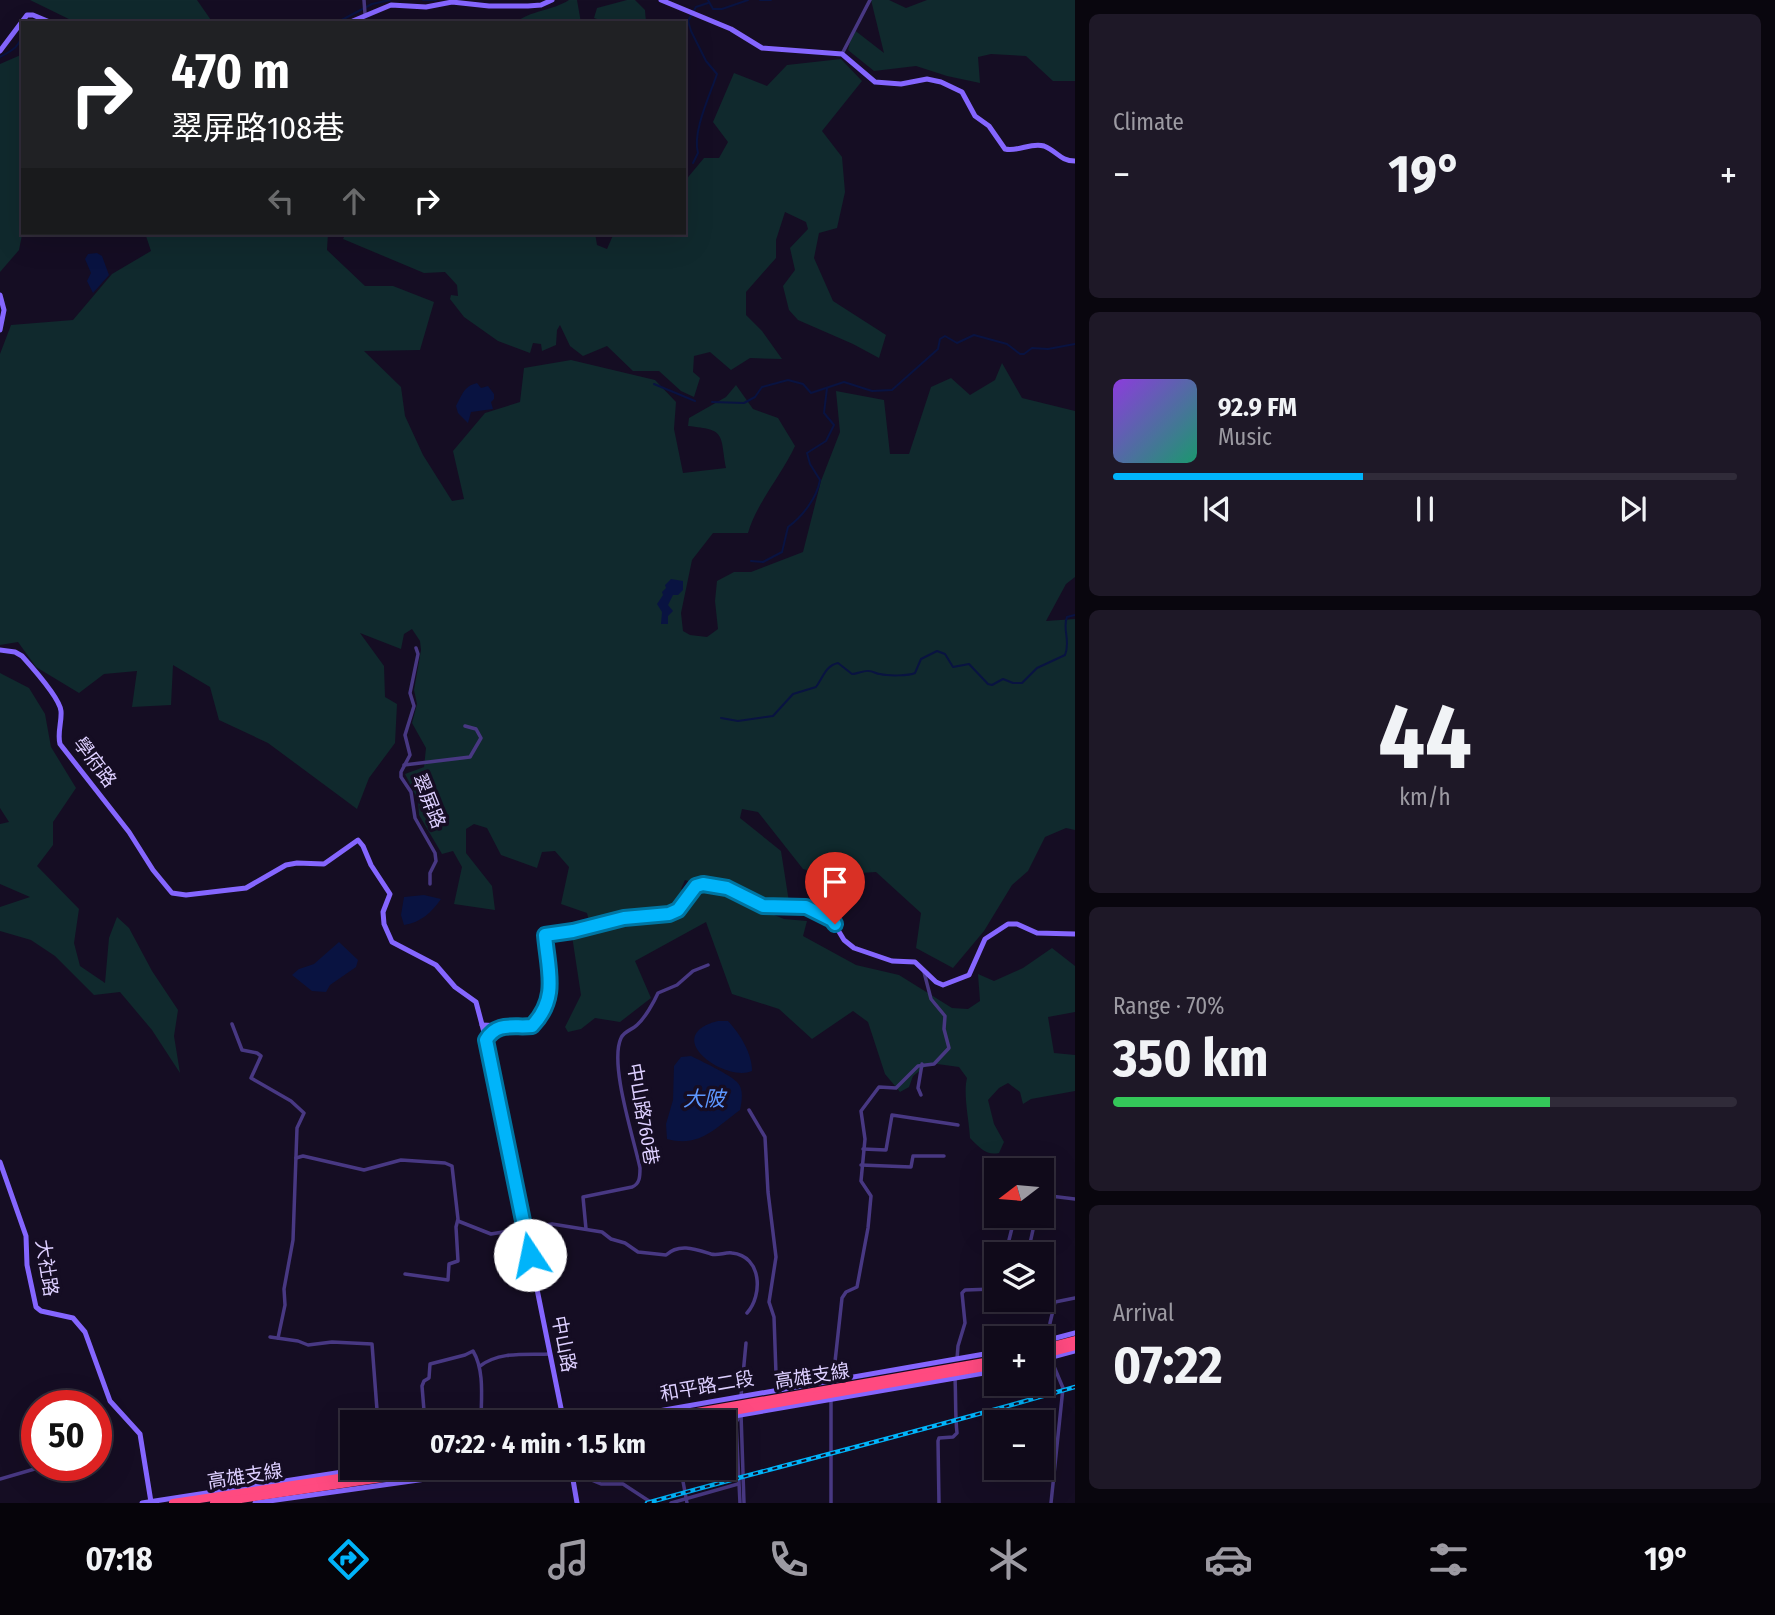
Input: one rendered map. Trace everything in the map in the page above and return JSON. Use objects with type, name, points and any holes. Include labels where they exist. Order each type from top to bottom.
[{"type":"highway","points":[[1054,1346],[1075,1340]]},
{"type":"highway","points":[[1054,1355],[1075,1349]]},
{"type":"highway","name":"高雄支線","points":[[709,1410],[984,1362]]},
{"type":"highway","name":"高雄支線","points":[[736,1411],[984,1367]]},
{"type":"highway","name":"高雄支線","points":[[173,1503],[340,1478]]},
{"type":"highway","name":"高雄支線","points":[[214,1503],[369,1480]]},
{"type":"street","points":[[364,0],[365,14]]},
{"type":"street","points":[[352,21],[390,5],[426,7],[452,2],[528,6],[541,5],[552,0]]},
{"type":"street","points":[[661,0],[738,32],[762,48],[842,54],[875,82],[901,84],[933,79],[957,89],[967,98],[975,116],[989,125],[1005,149],[1015,151],[1035,145],[1044,146],[1057,156],[1075,161]]},
{"type":"street","points":[[842,54],[870,0]]},
{"type":"street","points":[[22,21],[27,15],[33,15],[47,21]]},
{"type":"street","points":[[0,51],[21,22]]},
{"type":"street","points":[[0,295],[4,310],[0,330]]},
{"type":"street","name":"翠屏路","points":[[416,648],[418,654],[410,693],[414,706],[405,734],[410,755],[401,778],[411,792],[415,818],[433,847],[436,858],[430,873],[430,884]]},
{"type":"street","name":"學府路","points":[[0,650],[22,656],[57,701],[61,711],[58,737],[60,744],[129,832],[172,893],[180,896],[246,888],[292,863],[324,864],[358,840],[390,894],[383,918],[392,942],[439,967],[455,987],[475,1002],[482,1025]]},
{"type":"street","points":[[404,765],[470,757],[481,738],[476,729],[465,726]]},
{"type":"street","points":[[482,1025],[532,1026],[544,1012],[550,995],[545,935],[616,919],[669,914],[678,910],[696,886],[703,884],[727,888],[763,906],[806,907],[832,920],[844,940],[854,948],[891,961],[915,961],[936,982],[943,985],[967,977],[985,939],[1012,923],[1037,933],[1075,934]]},
{"type":"street","name":"中山路760巷","points":[[586,1229],[583,1197],[635,1186],[640,1177],[622,1083],[618,1051],[621,1038],[639,1023],[644,1013],[653,1006],[657,993],[677,985],[692,971],[708,965]]},
{"type":"street","points":[[831,1503],[832,1380],[842,1298],[846,1292],[858,1287],[871,1196],[861,1181],[865,1139],[862,1109],[878,1087],[897,1088],[905,1077],[922,1064],[934,1064],[949,1048],[944,1029],[945,1016],[931,999],[924,972],[927,971]]},
{"type":"street","points":[[232,1024],[242,1050],[261,1056],[251,1078],[291,1101],[303,1113],[298,1124],[293,1240],[278,1338]]},
{"type":"street","name":"中山路","points":[[482,1025],[561,1410]]},
{"type":"street","points":[[486,1040],[493,1030],[501,1026]]},
{"type":"street","points":[[921,1095],[918,1088],[922,1064]]},
{"type":"street","points":[[749,1110],[765,1137],[776,1257],[769,1302],[774,1317],[776,1374],[784,1389]]},
{"type":"street","points":[[863,1149],[886,1150],[892,1115],[958,1125]]},
{"type":"street","points":[[296,1158],[303,1156],[364,1170],[401,1160],[448,1163],[452,1168],[458,1221],[458,1259],[449,1264],[449,1279],[405,1274]]},
{"type":"street","points":[[861,1165],[911,1167],[913,1156],[944,1156]]},
{"type":"street","name":"大社路","points":[[0,1163],[26,1236],[27,1265],[36,1307],[41,1311],[73,1318],[85,1332],[110,1401],[140,1434],[151,1502]]},
{"type":"street","points":[[1054,1198],[1075,1199]]},
{"type":"street","points":[[458,1221],[491,1234],[552,1224],[602,1231],[611,1239],[625,1243],[638,1252],[666,1255],[674,1248],[697,1249],[713,1254],[733,1253],[754,1267],[757,1274],[756,1293],[752,1308],[747,1313]]},
{"type":"street","points":[[957,1359],[965,1322],[962,1293],[965,1290],[984,1289]]},
{"type":"street","points":[[1050,1326],[1055,1302],[1075,1298]]},
{"type":"street","points":[[1054,1339],[1075,1333]]},
{"type":"street","points":[[270,1337],[300,1341],[309,1345],[341,1342],[372,1344],[377,1410]]},
{"type":"street","points":[[742,1503],[741,1396],[746,1343]]},
{"type":"street","points":[[1054,1357],[1075,1349]]},
{"type":"street","points":[[424,1410],[422,1386],[429,1378],[430,1364],[473,1351],[480,1367],[481,1410]]},
{"type":"street","points":[[480,1367],[498,1357],[518,1353],[550,1354]]},
{"type":"street","name":"和平路二段","points":[[666,1410],[984,1354]]},
{"type":"street","points":[[1051,1503],[1063,1388],[1054,1366]]},
{"type":"street","name":"和平路二段","points":[[736,1416],[984,1373]]},
{"type":"street","points":[[939,1503],[938,1439],[953,1437],[957,1433],[954,1418],[955,1378]]},
{"type":"street","points":[[741,1415],[736,1422],[738,1484],[742,1503]]},
{"type":"street","points":[[142,1503],[340,1472]]},
{"type":"street","points":[[0,1479],[21,1473]]},
{"type":"street","points":[[383,1480],[384,1484]]},
{"type":"street","points":[[256,1503],[416,1480]]},
{"type":"street","points":[[573,1480],[577,1503]]},
{"type":"street","points":[[592,1480],[601,1484],[624,1484],[652,1503]]},
{"type":"street","points":[[683,1480],[686,1501]]},
{"type":"street","points":[[671,1503],[686,1501],[738,1484]]},
{"type":"green space","points":[[30,0],[197,0],[212,21],[73,21]]},
{"type":"green space","points":[[569,0],[577,0],[581,21],[518,21],[528,15]]},
{"type":"green space","points":[[635,0],[645,10],[646,21],[603,21],[594,18],[597,8]]},
{"type":"green space","points":[[871,0],[889,0],[906,8],[927,0],[1075,0],[1075,81],[1053,81],[1026,56],[991,54],[978,57],[980,83],[916,66],[874,71],[848,50],[853,29],[884,53]]},
{"type":"green space","points":[[21,55],[22,235],[19,250],[0,272],[0,64]]},
{"type":"green space","points":[[841,59],[862,81],[822,131],[842,157],[845,192],[837,228],[819,233],[814,258],[833,301],[886,335],[879,358],[798,320],[789,310],[783,286],[795,270],[790,248],[808,229],[806,222],[785,212],[776,240],[776,258],[746,292],[746,315],[762,331],[782,359],[750,358],[731,370],[710,352],[694,356],[693,372],[700,378],[694,397],[681,391],[659,371],[633,371],[607,346],[583,356],[570,346],[560,325],[556,345],[542,351],[541,344],[533,343],[530,353],[498,341],[464,317],[450,299],[451,295],[458,296],[457,285],[445,272],[424,273],[343,239],[345,235],[595,235],[597,245],[607,249],[613,235],[686,235],[686,180],[704,158],[719,158],[728,142],[713,122],[734,73],[767,86],[787,65]]},
{"type":"green space","points":[[146,235],[328,235],[327,250],[365,286],[393,286],[434,302],[420,350],[364,351],[401,387],[405,416],[423,455],[452,501],[464,499],[453,451],[485,413],[520,402],[524,368],[571,360],[655,380],[676,402],[674,429],[683,473],[726,468],[719,435],[709,429],[688,426],[689,418],[726,397],[736,385],[753,409],[778,418],[795,446],[757,511],[748,533],[713,533],[692,560],[681,613],[683,631],[690,635],[707,637],[718,629],[715,601],[717,581],[734,572],[751,572],[803,552],[821,481],[840,432],[836,391],[884,400],[890,454],[909,454],[931,387],[951,378],[970,395],[995,380],[1002,363],[1022,398],[1075,411],[1075,577],[1066,584],[1046,621],[1075,619],[1075,830],[1066,828],[1045,837],[1028,871],[1012,885],[984,931],[953,968],[916,948],[921,913],[876,872],[828,875],[803,869],[758,812],[742,809],[740,818],[781,851],[789,902],[765,903],[748,889],[685,880],[681,889],[687,892],[679,901],[662,911],[589,921],[587,913],[561,904],[569,867],[555,851],[542,852],[537,868],[501,855],[487,828],[474,824],[466,829],[466,853],[492,886],[495,910],[454,904],[462,867],[453,851],[442,854],[419,815],[418,800],[405,774],[424,767],[426,748],[412,723],[417,704],[414,690],[421,650],[420,641],[412,629],[404,634],[401,649],[360,633],[384,666],[385,697],[397,704],[395,743],[369,778],[357,809],[268,743],[219,720],[210,687],[173,665],[171,705],[132,707],[137,671],[104,674],[79,693],[36,667],[18,642],[0,645],[0,354],[11,325],[73,320],[112,274],[151,251]]},
{"type":"green space","points":[[0,673],[29,688],[45,714],[51,747],[76,788],[53,822],[53,845],[37,866],[79,909],[74,943],[80,966],[105,983],[109,938],[117,917],[129,928],[152,971],[178,1010],[174,1036],[180,1073],[152,1030],[120,992],[94,995],[55,956],[31,940],[0,931],[0,907],[30,897],[0,884],[0,824],[9,822],[0,808]]},
{"type":"green space","points":[[710,889],[784,919],[807,921],[803,936],[856,965],[899,975],[952,1008],[968,1009],[980,1001],[978,974],[994,981],[1023,968],[1052,948],[1075,966],[1075,1012],[1048,1017],[1054,1053],[1075,1055],[1075,1091],[1031,1099],[1023,1104],[1020,1092],[1008,1083],[999,1088],[988,1100],[994,1124],[1004,1142],[999,1153],[986,1152],[970,1138],[967,1078],[959,1067],[930,1063],[913,1076],[909,1087],[900,1092],[885,1074],[868,1022],[853,1011],[812,1039],[779,1009],[732,994],[706,922],[635,961],[651,998],[620,1022],[595,1018],[581,1029],[568,1032],[565,1027],[581,995],[572,936],[629,922],[661,922],[687,910],[697,893]]},
{"type":"water","points":[[97,253],[102,256],[109,275],[93,293],[87,281],[91,273],[85,259],[88,254]]},
{"type":"water","points":[[477,383],[481,388],[488,386],[494,394],[491,402],[493,409],[471,412],[468,423],[458,413],[456,406],[466,389]]},
{"type":"water","points":[[671,579],[683,581],[683,590],[678,595],[673,595],[668,605],[673,611],[668,616],[668,624],[661,624],[662,612],[657,604],[665,585]]},
{"type":"water","points":[[424,895],[441,899],[425,916],[404,925],[401,915],[404,897]]},
{"type":"water","points":[[339,942],[358,960],[356,967],[330,985],[326,992],[312,991],[292,975],[299,969],[314,964]]},
{"type":"water","name":"大陂","points":[[718,1021],[728,1021],[737,1032],[748,1051],[752,1071],[740,1073],[727,1070],[703,1056],[696,1047],[695,1037],[701,1028]]},
{"type":"water","name":"大陂","points":[[691,1056],[737,1082],[742,1092],[740,1110],[698,1139],[667,1139],[666,1124],[673,1100],[674,1066],[681,1057]]},
{"type":"waterway","points":[[340,21],[372,4],[390,0]]},
{"type":"waterway","points":[[423,0],[436,0]]},
{"type":"waterway","points":[[708,0],[713,9],[722,9],[748,0]]},
{"type":"waterway","points":[[760,0],[771,0]]},
{"type":"waterway","points":[[693,163],[698,153],[697,135],[717,74],[706,61],[688,21],[696,7],[708,3]]},
{"type":"waterway","points":[[36,19],[40,21]]},
{"type":"waterway","points":[[0,57],[15,47],[21,38]]},
{"type":"waterway","points":[[712,402],[744,403],[755,397],[762,387],[788,380],[803,384],[811,393],[844,382],[872,391],[892,390],[938,349],[940,339],[945,336],[957,343],[974,335],[1007,344],[1020,354],[1032,348],[1048,349],[1075,344]]},
{"type":"waterway","points":[[654,384],[695,401]]},
{"type":"waterway","points":[[751,561],[763,562],[782,552],[788,527],[816,494],[820,480],[807,453],[826,441],[834,425],[824,413],[827,388]]},
{"type":"waterway","points":[[721,718],[738,721],[773,716],[793,694],[816,687],[827,670],[838,663],[852,674],[872,671],[879,674],[908,675],[915,673],[921,659],[937,651],[945,654],[953,667],[969,664],[988,684],[992,685],[1003,679],[1022,683],[1037,668],[1065,655],[1067,617],[1075,615]]},
{"type":"railway","points":[[647,1503],[1075,1387]]},
{"type":"route","points":[[530,1255],[486,1040],[497,1027],[530,1027],[544,1012],[550,995],[545,935],[573,931],[609,920],[669,914],[678,910],[696,886],[703,884],[727,888],[763,906],[806,907],[835,924]]}]
